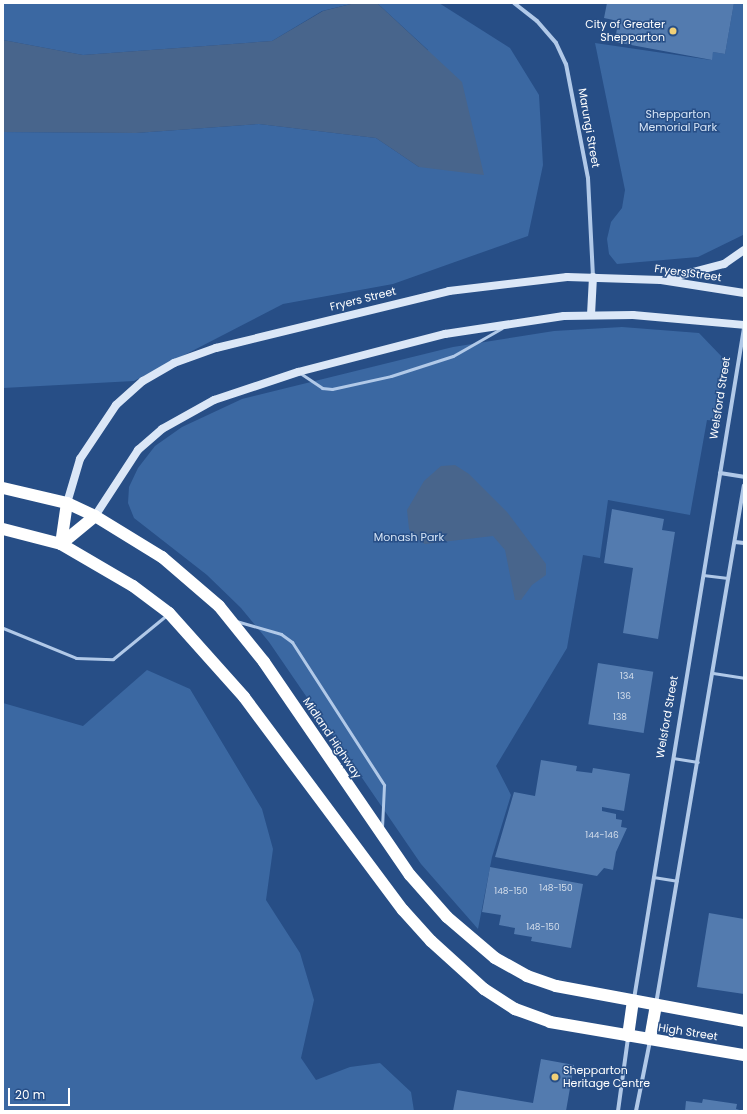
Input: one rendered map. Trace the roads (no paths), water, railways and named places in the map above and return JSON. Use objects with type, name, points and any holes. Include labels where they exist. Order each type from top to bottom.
[{"type":"highway","name":"Midland Highway","points":[[3,488],[67,503],[95,516],[172,565],[232,620],[381,834],[432,902],[494,958],[527,976],[556,986],[633,1002]]},
{"type":"highway","points":[[61,544],[67,503]]},
{"type":"highway","points":[[61,544],[95,516]]},
{"type":"highway","points":[[3,529],[61,544],[133,586],[169,613],[244,697],[404,910],[456,965],[515,1009],[550,1022],[628,1036]]},
{"type":"highway","name":"Welsford Street","points":[[628,1036],[633,1002]]},
{"type":"highway","name":"High Street","points":[[633,1002],[744,1021]]},
{"type":"highway","points":[[650,1039],[656,1006]]},
{"type":"highway","name":"High Street","points":[[628,1036],[744,1054]]},
{"type":"street","name":"Marungi Street","points":[[514,3],[537,20],[556,43],[566,64],[588,178],[593,277]]},
{"type":"street","points":[[661,280],[724,264],[744,250]]},
{"type":"street","name":"Fryers Street","points":[[67,503],[80,459],[100,425],[143,381],[174,363],[232,344],[449,291],[593,277],[661,280],[744,293]]},
{"type":"street","points":[[591,315],[593,277]]},
{"type":"street","points":[[95,516],[138,450],[162,429],[214,400],[298,372],[399,344],[512,322],[591,315],[744,325]]},
{"type":"street","name":"Welsford Street","points":[[633,1002],[744,328]]},
{"type":"street","points":[[720,473],[744,477]]},
{"type":"street","points":[[656,1006],[744,485]]},
{"type":"street","points":[[735,542],[744,543]]},
{"type":"street","name":"Welsford Street","points":[[618,1111],[628,1036]]},
{"type":"street","points":[[636,1111],[650,1039]]},
{"type":"lane","points":[[298,372],[322,388],[362,383],[453,356],[512,322]]},
{"type":"lane","points":[[704,574],[728,578]]},
{"type":"lane","points":[[3,628],[76,658],[113,659],[169,613]]},
{"type":"lane","points":[[232,620],[281,634],[292,642],[384,784],[386,795],[381,834]]},
{"type":"lane","points":[[713,673],[744,678]]},
{"type":"lane","points":[[673,758],[698,762]]},
{"type":"lane","points":[[653,877],[677,881]]},
{"type":"place","name":"City of Greater Shepparton","points":[[673,31]]},
{"type":"place","name":"Shepparton Heritage Centre","points":[[555,1077]]},
{"type":"park label","name":"Shepparton Memorial Park","points":[[678,121]]},
{"type":"park label","name":"Monash Park","points":[[409,537]]}]
